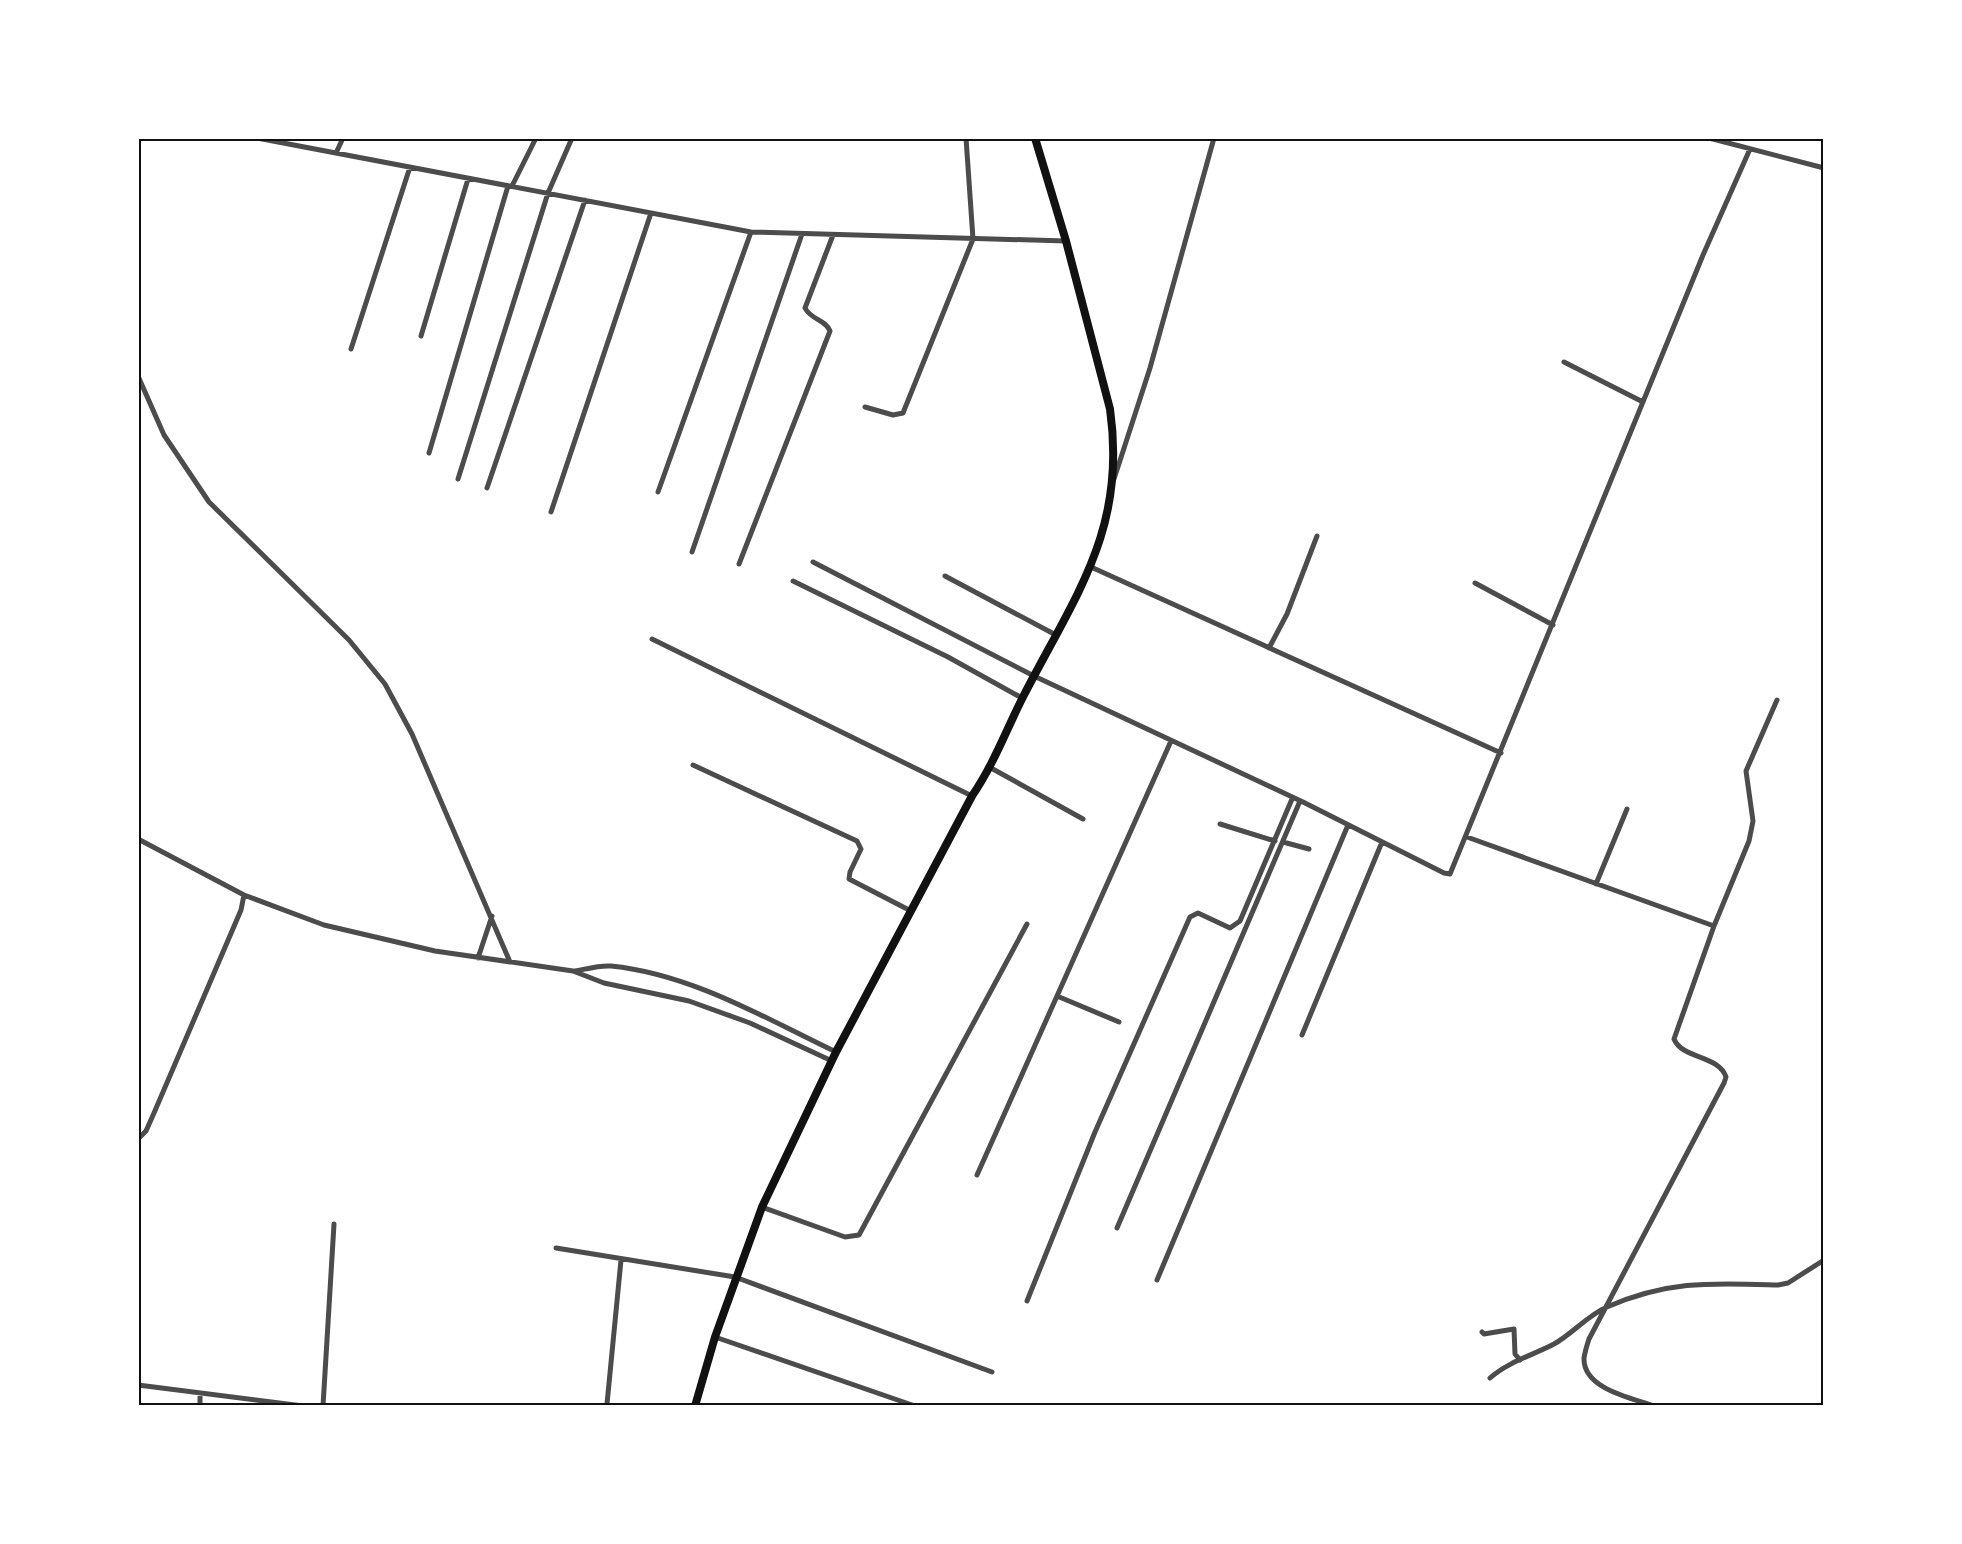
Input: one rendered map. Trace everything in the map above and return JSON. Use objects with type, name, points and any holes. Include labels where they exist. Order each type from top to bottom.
[{"type":"main road","points":[[695,1406],[715,1336],[762,1207],[834,1057],[972,796],[991,768],[1022,699],[1091,567],[1109,511],[1113,484],[1114,435],[1110,409],[1066,241],[1035,138]]},
{"type":"street","points":[[257,138],[751,232],[1066,241]]},
{"type":"street","points":[[336,153],[343,138]]},
{"type":"street","points":[[429,453],[510,186],[536,138]]},
{"type":"street","points":[[458,479],[548,193],[572,138]]},
{"type":"street","points":[[865,406],[893,415],[903,413],[973,239],[966,138]]},
{"type":"street","points":[[1113,484],[1150,368],[1214,138]]},
{"type":"street","points":[[1709,138],[1824,168]]},
{"type":"street","points":[[813,562],[1034,676],[1292,800],[1300,801],[1447,874],[1453,872],[1643,402],[1750,149]]},
{"type":"street","points":[[351,350],[410,167]]},
{"type":"street","points":[[421,336],[468,178]]},
{"type":"street","points":[[487,488],[585,200]]},
{"type":"street","points":[[551,512],[651,213]]},
{"type":"street","points":[[658,492],[751,232]]},
{"type":"street","points":[[692,552],[802,234]]},
{"type":"street","points":[[739,564],[830,331],[825,324],[810,316],[805,308],[832,235]]},
{"type":"street","points":[[1564,362],[1643,402]]},
{"type":"street","points":[[138,376],[164,435],[209,502],[342,632],[368,660],[385,684],[412,734],[498,927],[501,946],[510,962]]},
{"type":"street","points":[[1269,648],[1287,614],[1317,536]]},
{"type":"street","points":[[1091,567],[1501,753]]},
{"type":"street","points":[[945,576],[1056,634]]},
{"type":"street","points":[[794,581],[948,657],[1022,699]]},
{"type":"street","points":[[1475,583],[1553,624]]},
{"type":"street","points":[[652,639],[972,796]]},
{"type":"street","points":[[1654,1406],[1610,1391],[1586,1367],[1584,1358],[1589,1339],[1726,1077],[1722,1069],[1679,1047],[1674,1039],[1714,926],[1749,841],[1753,821],[1746,771],[1777,700]]},
{"type":"street","points":[[976,1175],[1171,741]]},
{"type":"street","points":[[693,765],[857,841],[861,849],[849,879],[911,911]]},
{"type":"street","points":[[991,768],[1083,819]]},
{"type":"street","points":[[1027,1301],[1095,1132],[1190,917],[1198,913],[1230,928],[1234,926],[1245,911],[1292,800]]},
{"type":"street","points":[[1118,1228],[1300,801]]},
{"type":"street","points":[[1596,884],[1627,809]]},
{"type":"street","points":[[1220,824],[1275,842]]},
{"type":"street","points":[[1157,1280],[1348,825]]},
{"type":"street","points":[[1467,837],[1714,926]]},
{"type":"street","points":[[138,839],[244,895],[287,913],[382,940],[478,958],[573,971],[604,983],[704,1005],[834,1057]]},
{"type":"street","points":[[1283,842],[1309,849]]},
{"type":"street","points":[[1302,1035],[1382,842]]},
{"type":"street","points":[[138,1139],[146,1131],[154,1113],[241,910],[244,895]]},
{"type":"street","points":[[478,958],[492,916]]},
{"type":"street","points":[[762,1207],[845,1237],[859,1235],[1027,924]]},
{"type":"street","points":[[573,971],[609,966],[682,982],[708,991],[834,1057]]},
{"type":"street","points":[[1057,996],[1119,1022]]},
{"type":"street","points":[[138,1147],[138,1160]]},
{"type":"street","points":[[323,1406],[334,1224]]},
{"type":"street","points":[[556,1248],[735,1277],[992,1372]]},
{"type":"street","points":[[607,1404],[621,1260]]},
{"type":"street","points":[[1490,1378],[1511,1363],[1576,1330],[1605,1308],[1677,1285],[1703,1282],[1778,1285],[1788,1283],[1824,1260]]},
{"type":"street","points":[[1482,1332],[1489,1334],[1514,1329],[1515,1354],[1520,1360]]},
{"type":"street","points":[[715,1336],[915,1406]]},
{"type":"street","points":[[138,1385],[303,1406]]},
{"type":"street","points":[[200,1393],[200,1406]]}]
